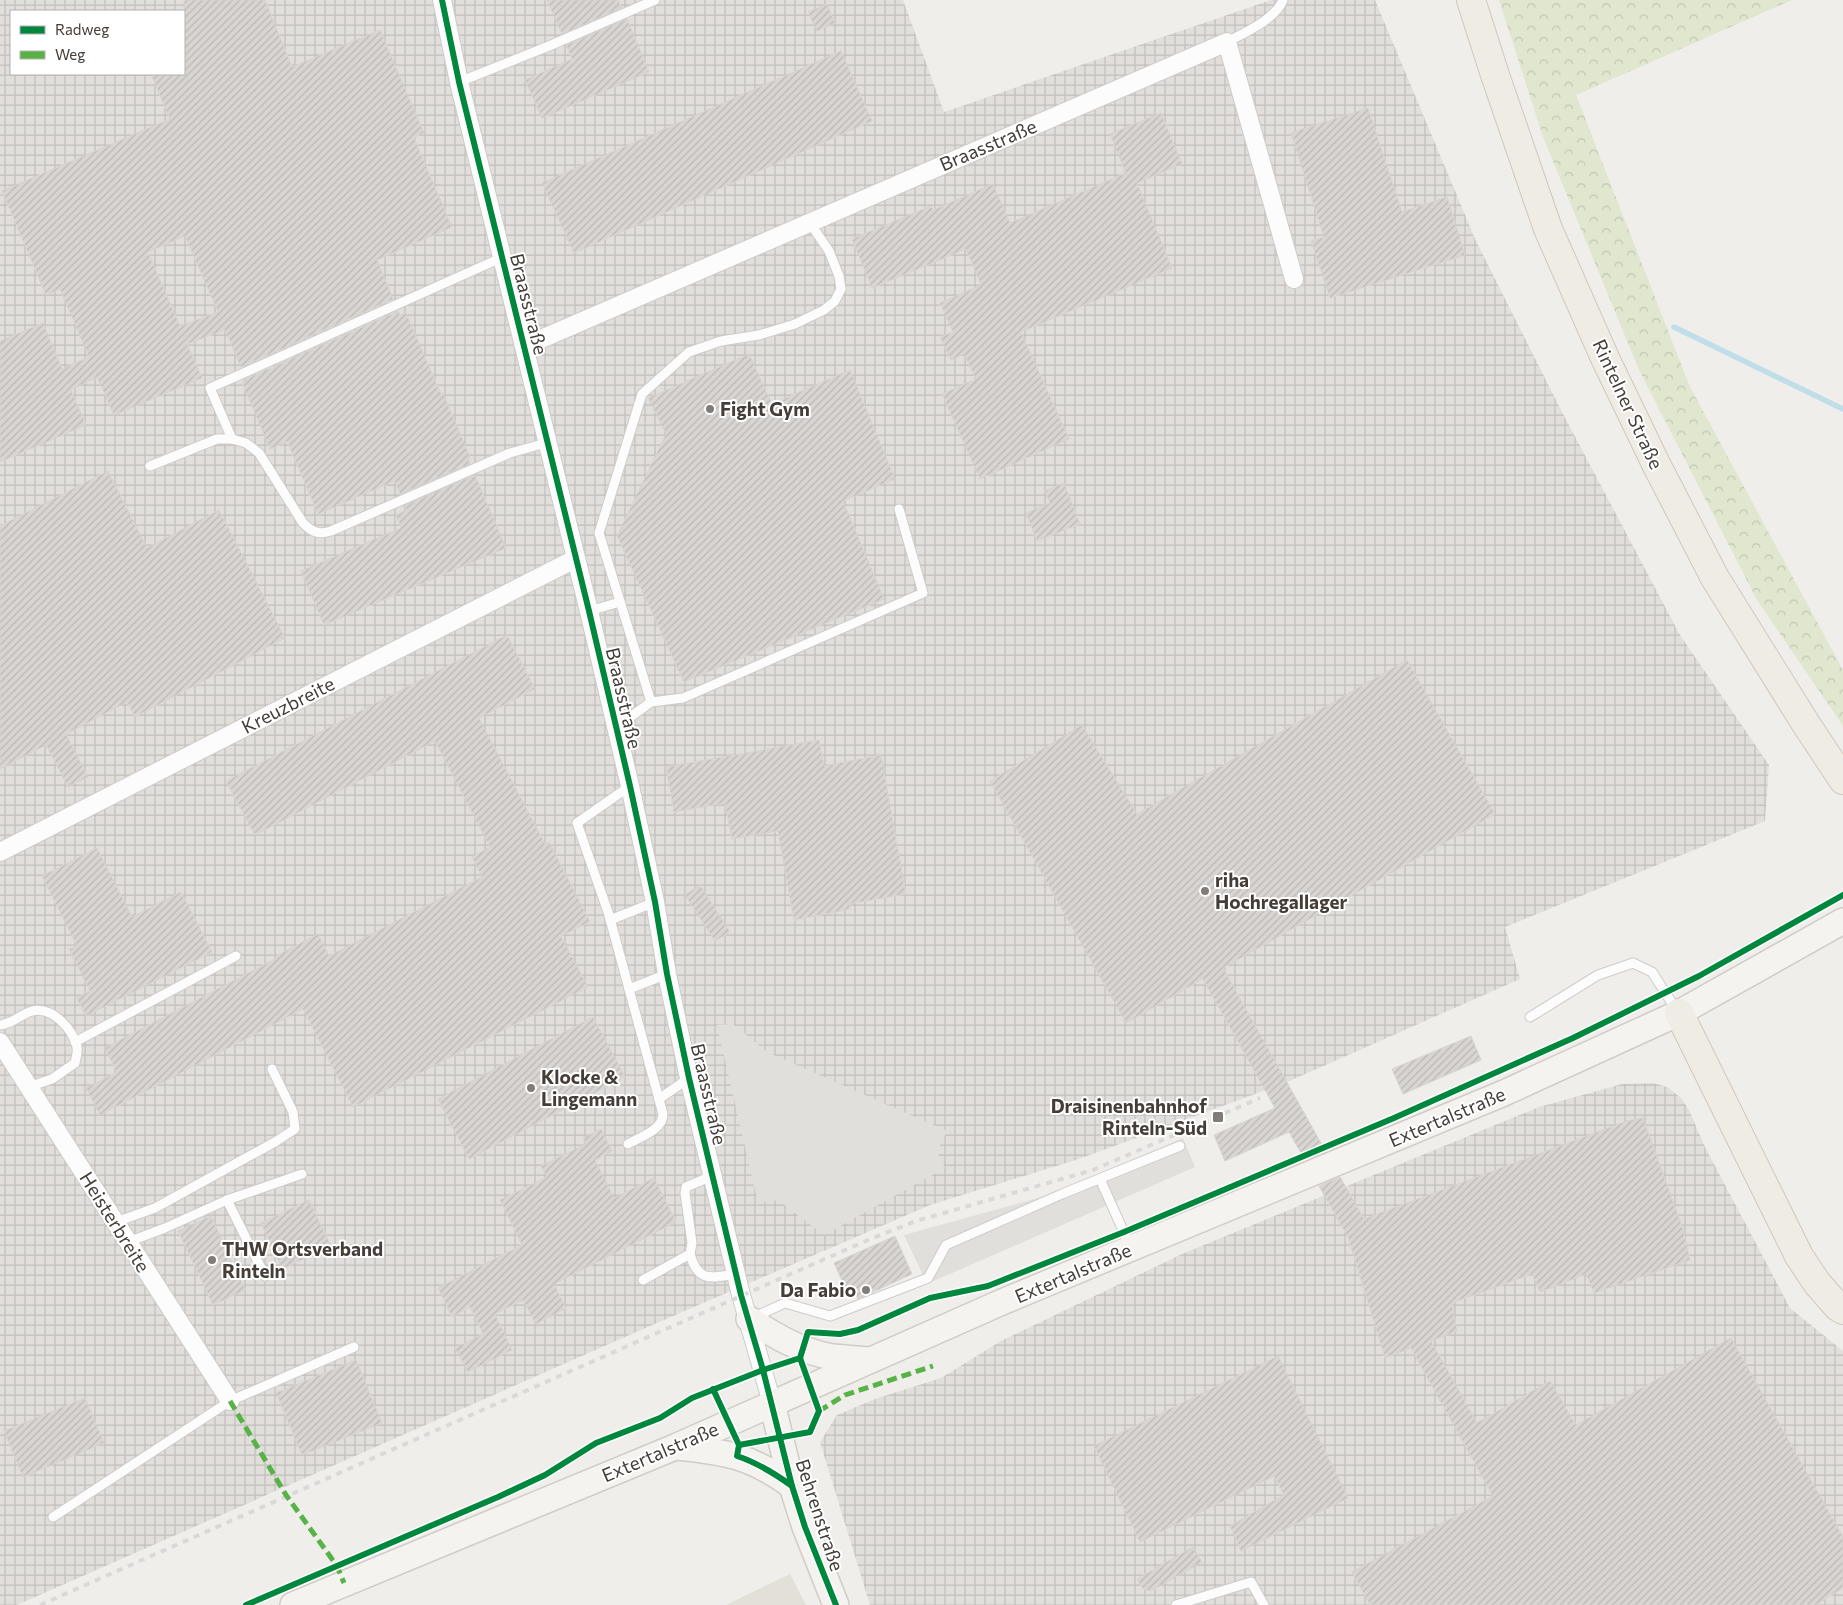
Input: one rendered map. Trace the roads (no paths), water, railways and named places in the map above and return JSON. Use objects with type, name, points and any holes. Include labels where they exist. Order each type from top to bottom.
[{"type":"main road","name":"Rintelner Straße","points":[[1471,0],[1548,229],[1605,358],[1651,455],[1715,578],[1843,780]]},
{"type":"main road","name":"Extertalstraße","points":[[293,1605],[675,1447],[772,1403],[1132,1248],[1504,1093],[1679,1013],[1843,921]]},
{"type":"main road","points":[[1679,1013],[1799,1256],[1817,1283],[1838,1307],[1843,1310]]},
{"type":"main road","points":[[749,1319],[774,1336],[802,1348],[832,1356],[871,1360]]},
{"type":"main road","name":"Behrenstraße","points":[[772,1403],[792,1486],[814,1553],[836,1605]]},
{"type":"main road","points":[[675,1447],[715,1451],[737,1456],[762,1466],[792,1486]]},
{"type":"street","name":"Braasstraße","points":[[442,0],[459,82],[501,258],[525,346],[546,443],[589,611],[630,786],[655,902],[667,974],[712,1176],[736,1274],[772,1403]]},
{"type":"street","name":"Braasstraße","points":[[525,346],[1227,42]]},
{"type":"street","points":[[1227,42],[1294,279]]},
{"type":"street","name":"Kreuzbreite","points":[[0,852],[575,559]]},
{"type":"street","name":"Heisterbreite","points":[[0,1042],[6,1062],[28,1087],[230,1401]]},
{"type":"lane","points":[[459,82],[549,46],[655,0]]},
{"type":"lane","points":[[1227,42],[1258,26],[1281,5],[1283,0]]},
{"type":"lane","points":[[651,702],[599,533],[642,394],[689,352],[721,340],[760,335],[795,324],[824,310],[836,301],[841,289],[839,276],[829,251],[810,223]]},
{"type":"lane","points":[[232,439],[210,388],[501,258]]},
{"type":"lane","points":[[150,466],[216,439],[232,439],[246,444],[259,453],[303,523],[311,531],[321,534],[510,453],[546,443]]},
{"type":"lane","points":[[615,728],[651,702],[683,698],[923,593],[900,509]]},
{"type":"lane","points":[[589,611],[620,602]]},
{"type":"lane","points":[[628,1144],[660,1126],[663,1114],[610,920],[577,823],[630,786]]},
{"type":"lane","points":[[610,920],[655,902]]},
{"type":"lane","points":[[74,1042],[236,956]]},
{"type":"lane","points":[[1530,1017],[1598,975],[1633,963],[1652,972],[1679,1013]]},
{"type":"lane","points":[[629,990],[667,974]]},
{"type":"lane","points":[[0,1025],[34,1010],[50,1013],[62,1022],[78,1049],[75,1063],[52,1079],[28,1087]]},
{"type":"lane","points":[[116,1222],[155,1208],[295,1129],[293,1112],[272,1069]]},
{"type":"lane","points":[[659,1099],[689,1078]]},
{"type":"lane","points":[[749,1319],[786,1303],[830,1316],[928,1278],[946,1245],[1180,1146]]},
{"type":"lane","points":[[128,1242],[227,1200],[302,1174]]},
{"type":"lane","points":[[712,1176],[686,1187],[685,1193],[692,1243],[690,1254],[694,1269],[701,1274],[710,1277],[736,1274]]},
{"type":"lane","points":[[1100,1179],[1132,1248]]},
{"type":"lane","points":[[227,1200],[265,1276]]},
{"type":"lane","points":[[643,1280],[690,1254]]},
{"type":"lane","points":[[53,1517],[230,1401],[354,1347]]},
{"type":"lane","points":[[1176,1605],[1251,1582],[1264,1605]]},
{"type":"waterway","points":[[1674,327],[1843,409]]},
{"type":"railway","points":[[40,1605],[868,1240],[916,1221],[1093,1170],[1260,1098]]},
{"type":"place","name":"Fight Gym","points":[[710,409]]},
{"type":"place","name":"riha Hochregallager","points":[[1205,891]]},
{"type":"place","name":"Klocke & Lingemann","points":[[531,1088]]},
{"type":"place","name":"Draisinenbahnhof Rinteln-Süd","points":[[1218,1117]]},
{"type":"place","name":"THW Ortsverband Rinteln","points":[[212,1260]]},
{"type":"place","name":"Da Fabio","points":[[866,1290]]}]
